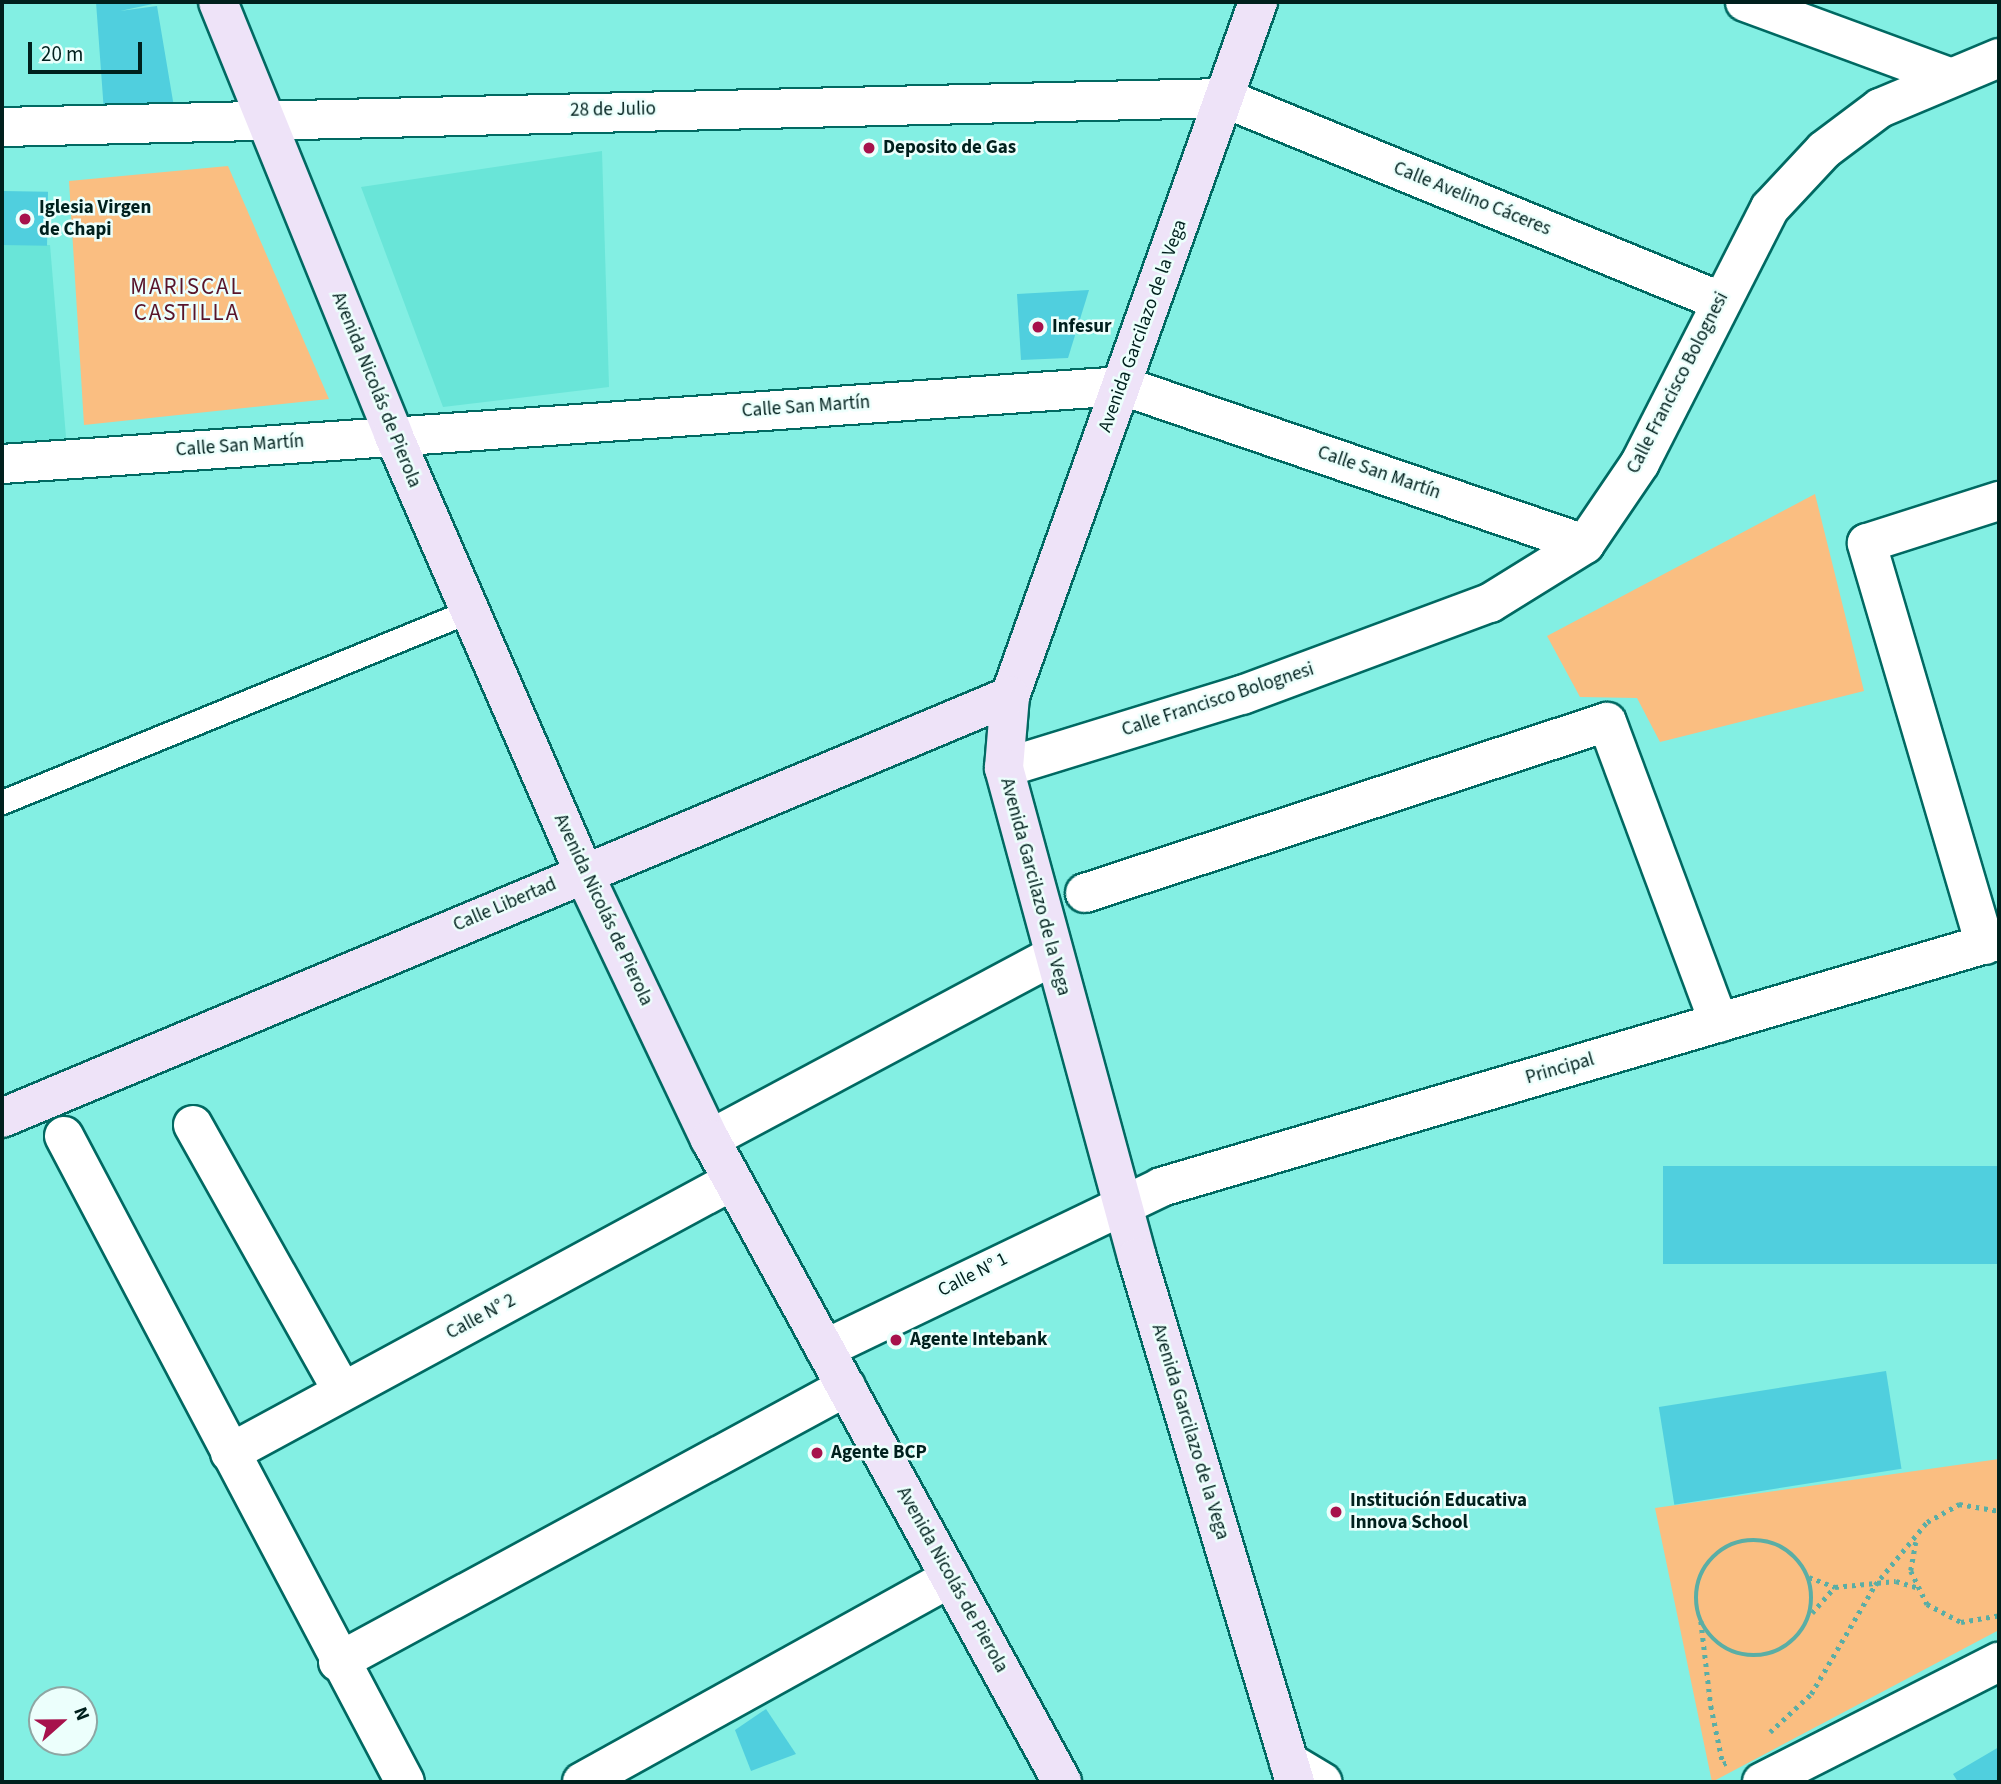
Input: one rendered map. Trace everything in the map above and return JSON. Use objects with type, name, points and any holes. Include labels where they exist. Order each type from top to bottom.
[{"type":"street","name":"Avenida Nicolás de Pierola","points":[[218,2],[393,434],[583,872],[710,1139],[1062,1782]]},
{"type":"street","name":"Avenida Garcilazo de la Vega","points":[[1258,2],[1010,696],[1004,768],[1121,1201],[1292,1772]]},
{"type":"street","points":[[1745,2],[1946,76]]},
{"type":"street","name":"Calle Francisco Bolognesi","points":[[1004,768],[1242,695],[1490,603],[1585,544],[1640,463],[1720,301],[1770,208],[1824,150],[1880,108],[1946,76],[1999,58]]},
{"type":"street","name":"28 de Julio","points":[[2,127],[265,118],[1224,97]]},
{"type":"street","name":"Calle Avelino Cáceres","points":[[1224,97],[1720,301]]},
{"type":"street","name":"Calle San Martín","points":[[2,464],[393,434],[1123,386],[1585,544]]},
{"type":"street","points":[[1992,943],[1867,543],[1999,501]]},
{"type":"street","name":"Calle Libertad","points":[[2,1118],[583,872],[1010,696]]},
{"type":"street","points":[[1084,893],[1607,722],[1719,1023]]},
{"type":"street","name":"Principal","points":[[1121,1201],[1992,943]]},
{"type":"street","points":[[710,1139],[1053,956]]},
{"type":"street","points":[[193,1125],[342,1391]]},
{"type":"street","points":[[64,1136],[338,1662],[405,1782]]},
{"type":"street","name":"Calle N° 2","points":[[230,1453],[733,1181]]},
{"type":"street","name":"Calle N° 1","points":[[825,1349],[1121,1201]]},
{"type":"street","points":[[338,1662],[846,1387]]},
{"type":"street","points":[[582,1782],[950,1578]]},
{"type":"street","points":[[1743,1766],[1993,1645]]},
{"type":"street","points":[[1292,1772],[1322,1782]]},
{"type":"lane","points":[[2,802],[469,611]]},
{"type":"path","points":[[1763,1736],[1811,1694],[1875,1585],[1927,1522],[1959,1504],[1999,1511]]},
{"type":"path","points":[[1916,1587],[1912,1562],[1917,1537]]},
{"type":"path","points":[[1743,1766],[1723,1764],[1701,1621],[1699,1580],[1727,1547],[1746,1540],[1774,1544],[1808,1576],[1835,1587],[1896,1581],[1916,1587],[1942,1616],[1971,1622],[1999,1615]]},
{"type":"path","points":[[1808,1576],[1811,1613]]},
{"type":"path","points":[[1701,1621],[1721,1647],[1757,1657],[1791,1644],[1811,1613],[1835,1587]]},
{"type":"path","points":[[1993,1645],[1999,1622]]},
{"type":"path","points":[[1770,1742],[1782,1737]]},
{"type":"shaded area","points":[[602,151],[609,387],[443,407],[361,187]]},
{"type":"shaded area","name":"MARISCAL CASTILLA","points":[[228,166],[329,399],[84,425],[69,181]]},
{"type":"shaded area","points":[[2,245],[50,245],[67,449],[2,454]]},
{"type":"shaded area","points":[[1815,494],[1864,691],[1660,742],[1637,698],[1580,697],[1547,636]]},
{"type":"shaded area","points":[[1999,1459],[1999,1630],[1712,1782],[1655,1508]]},
{"type":"building","points":[[96,2],[162,2],[120,11],[157,6],[174,107],[104,112]]},
{"type":"building","name":"Iglesia Virgen de Chapi","points":[[2,191],[48,192],[47,246],[2,245]]},
{"type":"building","points":[[1089,290],[1068,358],[1021,360],[1017,294]]},
{"type":"building","points":[[1663,1166],[1999,1166],[1999,1264],[1663,1264]]},
{"type":"building","points":[[1886,1371],[1901,1469],[1674,1505],[1659,1407]]},
{"type":"building","points":[[766,1709],[796,1754],[751,1771],[735,1730]]},
{"type":"building","points":[[1999,1747],[1999,1782],[1958,1782],[1953,1774]]},
{"type":"place","name":"Deposito de Gas","points":[[869,148]]},
{"type":"place","name":"Iglesia Virgen de Chapi","points":[[25,219]]},
{"type":"place","name":"Infesur","points":[[1038,327]]},
{"type":"place","name":"Agente Intebank","points":[[896,1340]]},
{"type":"place","name":"Agente BCP","points":[[817,1453]]},
{"type":"place","name":"Institución Educativa Innova School","points":[[1336,1512]]},
{"type":"district","name":"MARISCAL CASTILLA","points":[[187,300]]}]
